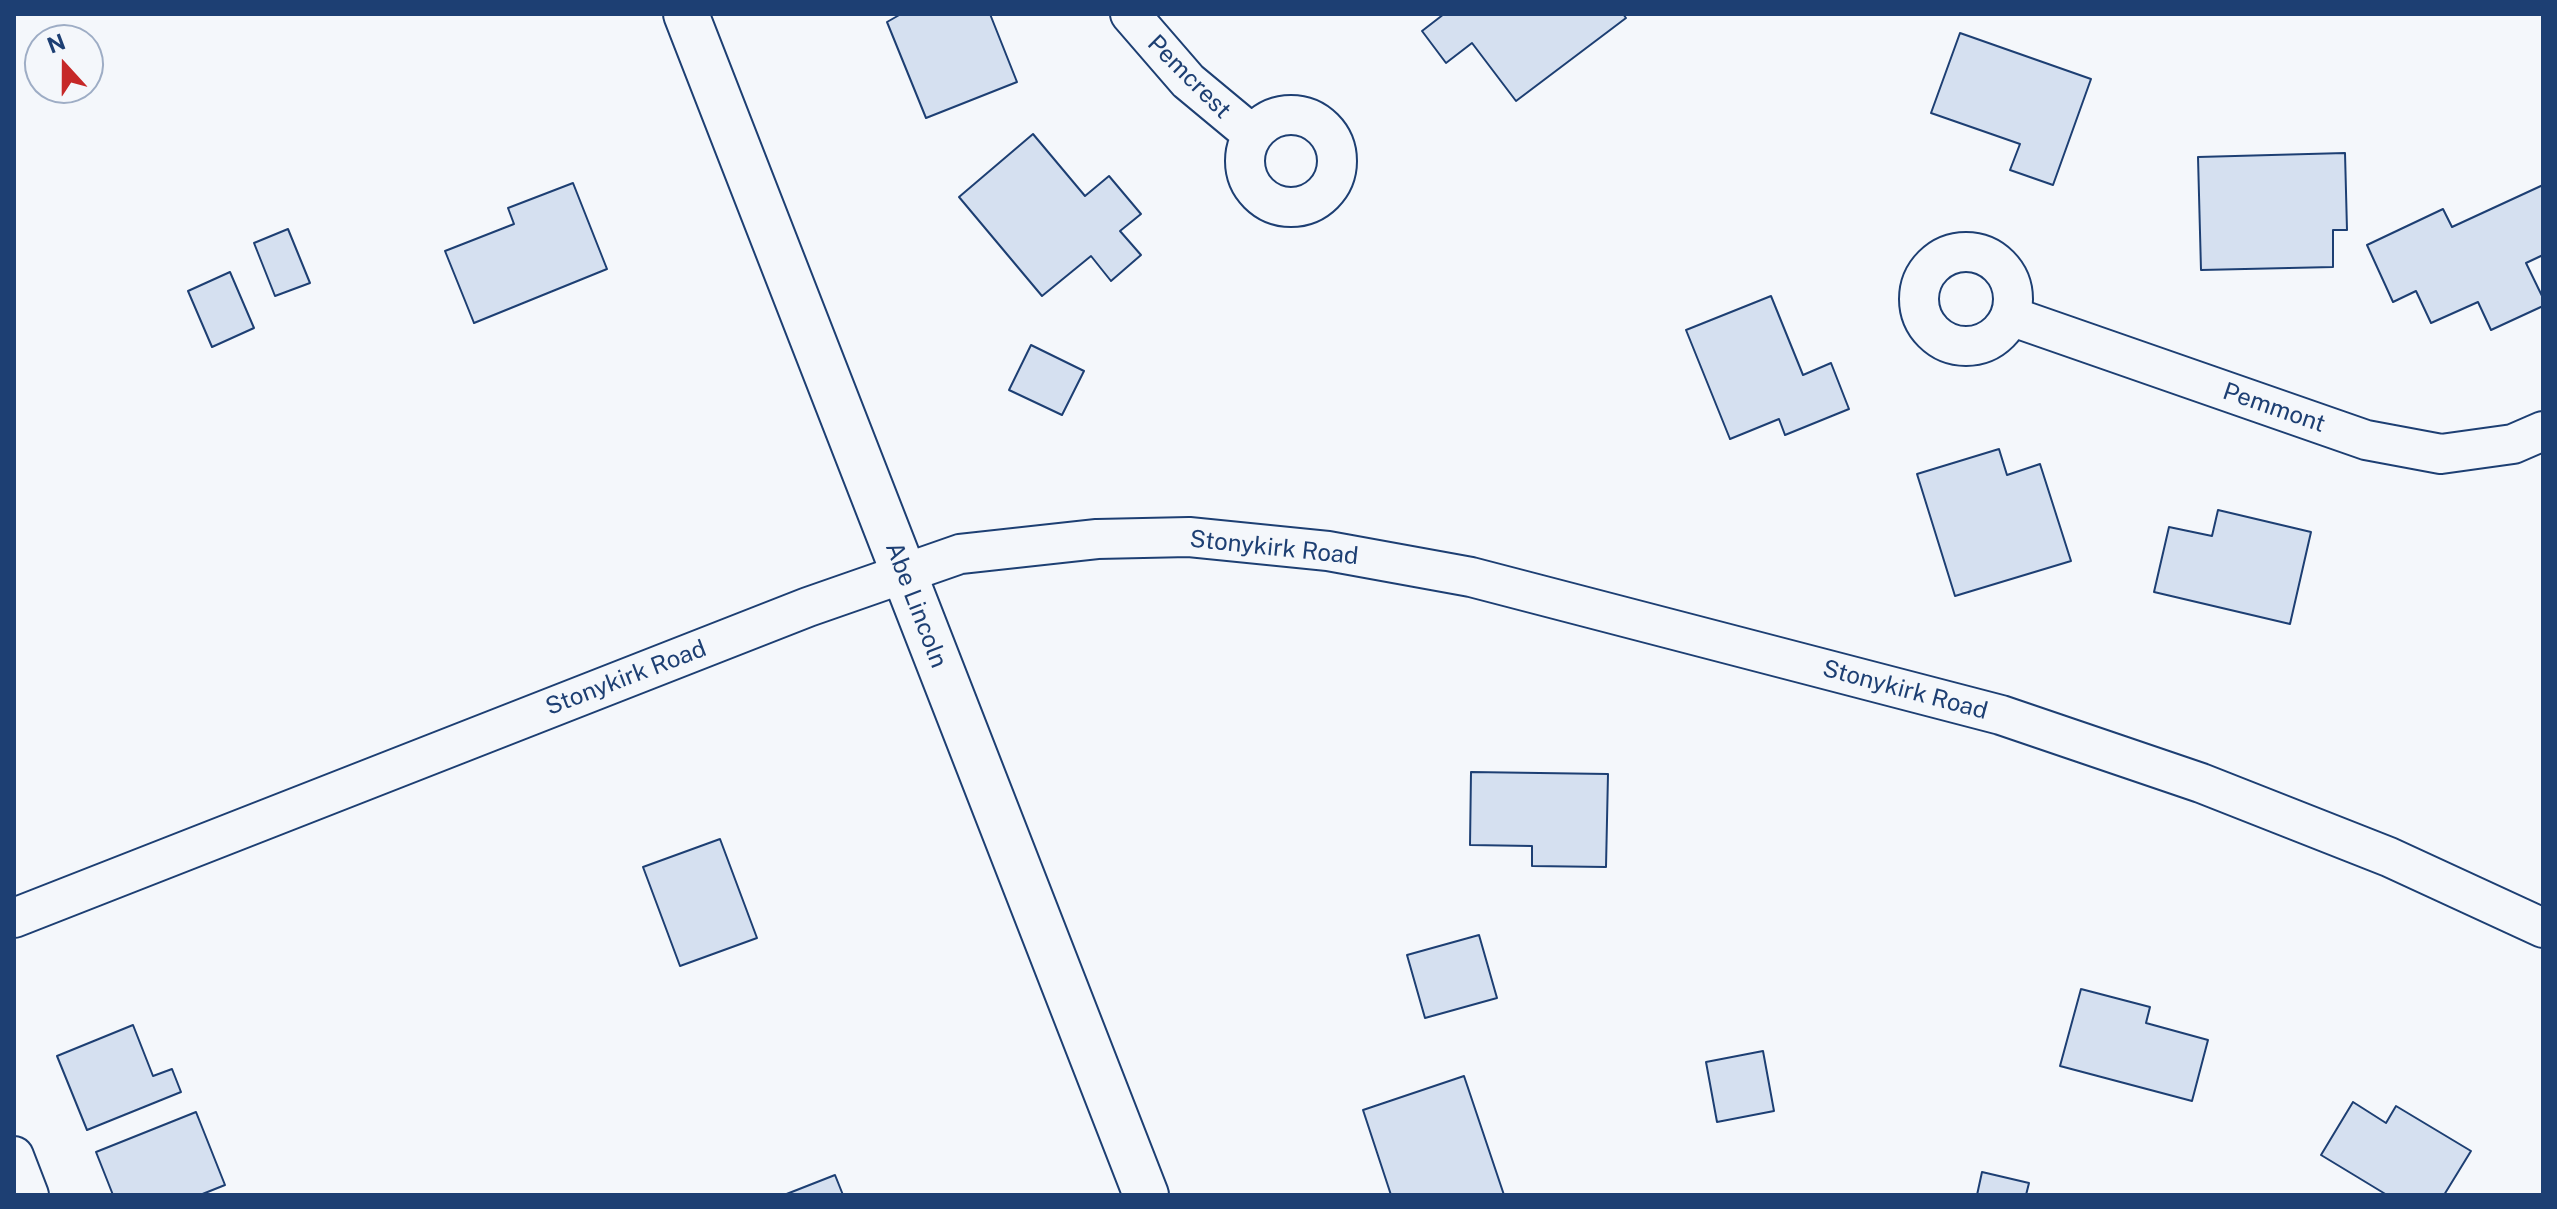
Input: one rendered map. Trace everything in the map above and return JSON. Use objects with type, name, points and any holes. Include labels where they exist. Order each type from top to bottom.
[{"type":"street","name":"Abe Lincoln","points":[[686,14],[1146,1195]]},
{"type":"street","name":"Pemcrest","points":[[1130,14],[1188,81],[1253,135]]},
{"type":"street","name":"Pemmont","points":[[2010,316],[2366,440],[2441,454],[2513,444],[2543,431]]},
{"type":"street","name":"Stonykirk Road","points":[[14,918],[808,607],[960,554],[1011,546],[1097,539],[1189,537],[1328,551],[1471,577],[2001,715],[2215,788],[2389,857],[2543,928]]},
{"type":"street","points":[[14,1156],[29,1195]]},
{"type":"building","points":[[901,14],[990,14],[1017,82],[926,118],[887,22]]},
{"type":"building","points":[[1444,14],[1623,14],[1626,18],[1516,101],[1472,43],[1446,63],[1422,31]]},
{"type":"building","points":[[1960,33],[2091,79],[2053,185],[2010,170],[2020,144],[1931,113]]},
{"type":"building","points":[[1033,134],[1085,196],[1109,176],[1141,214],[1120,231],[1141,255],[1111,281],[1091,256],[1042,296],[959,197]]},
{"type":"building","points":[[2345,153],[2347,230],[2333,230],[2333,267],[2201,270],[2198,157]]},
{"type":"building","points":[[573,183],[607,269],[474,323],[445,251],[514,224],[508,208]]},
{"type":"building","points":[[2543,185],[2543,255],[2526,263],[2543,298],[2543,306],[2491,330],[2478,302],[2431,323],[2416,291],[2393,302],[2367,245],[2443,209],[2452,227]]},
{"type":"building","points":[[288,229],[310,283],[275,296],[254,243]]},
{"type":"building","points":[[230,272],[254,328],[212,347],[188,291]]},
{"type":"building","points":[[1771,296],[1803,375],[1831,363],[1849,409],[1785,435],[1779,419],[1730,439],[1686,330]]},
{"type":"building","points":[[1031,345],[1084,371],[1062,415],[1009,390]]},
{"type":"building","points":[[1999,449],[2007,475],[2040,464],[2071,561],[1955,596],[1917,474]]},
{"type":"building","points":[[2218,510],[2311,532],[2290,624],[2154,592],[2169,527],[2212,536]]},
{"type":"building","points":[[1471,772],[1608,774],[1606,867],[1532,866],[1532,846],[1470,845]]},
{"type":"building","points":[[720,839],[757,938],[680,966],[643,867]]},
{"type":"building","points":[[1479,935],[1497,998],[1425,1018],[1407,955]]},
{"type":"building","points":[[2081,989],[2150,1007],[2146,1023],[2208,1040],[2192,1101],[2060,1066]]},
{"type":"building","points":[[133,1025],[153,1076],[172,1069],[181,1092],[87,1130],[57,1056]]},
{"type":"building","points":[[1763,1051],[1774,1111],[1717,1122],[1706,1062]]},
{"type":"building","points":[[1464,1076],[1504,1195],[1391,1195],[1363,1110]]},
{"type":"building","points":[[2353,1102],[2386,1123],[2396,1106],[2471,1151],[2444,1195],[2387,1195],[2321,1155]]},
{"type":"building","points":[[196,1112],[225,1185],[200,1195],[113,1195],[96,1152]]},
{"type":"building","points":[[1982,1172],[2029,1183],[2026,1195],[1977,1195]]},
{"type":"building","points":[[835,1175],[843,1195],[784,1195]]}]
